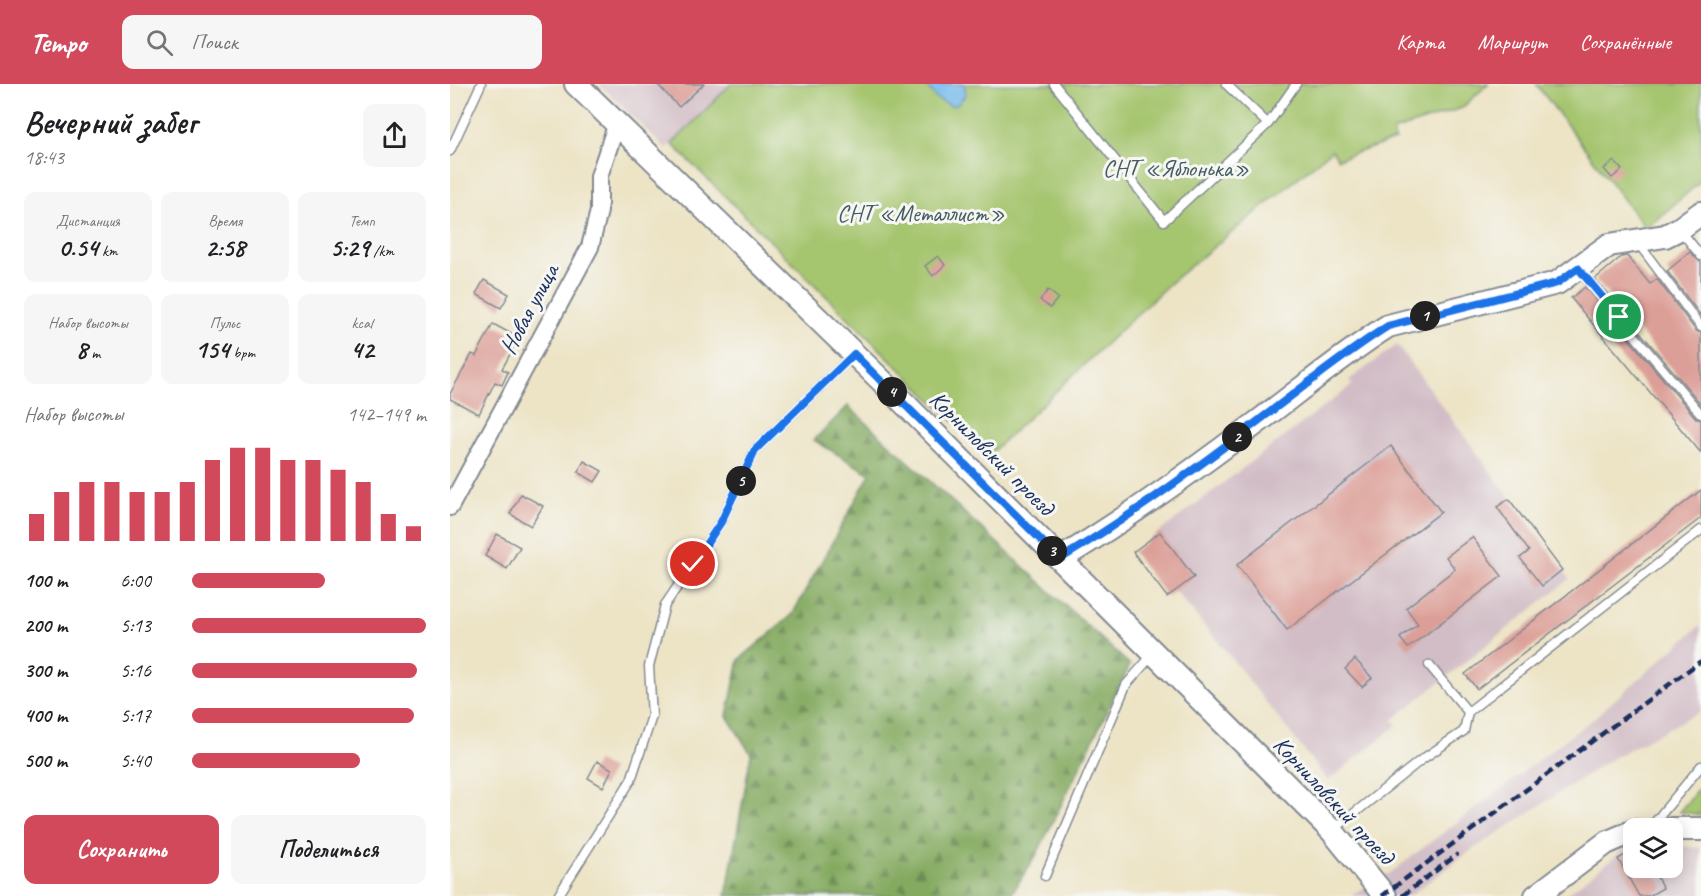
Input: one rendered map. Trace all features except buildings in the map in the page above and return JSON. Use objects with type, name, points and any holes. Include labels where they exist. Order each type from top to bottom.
[{"type":"street","name":"Корниловский проезд","points":[[576,84],[854,354],[1332,831],[1384,896]]},
{"type":"street","name":"Новая улица","points":[[450,507],[590,247],[599,212],[599,176],[617,123]]},
{"type":"street","points":[[1060,559],[1110,528],[1388,326],[1557,283],[1609,244],[1665,236],[1701,213]]},
{"type":"street","points":[[1683,829],[1701,830]]},
{"type":"street","points":[[1536,896],[1606,843],[1623,836]]},
{"type":"lane","points":[[450,151],[481,84]]},
{"type":"lane","points":[[1054,84],[1164,221],[1268,124],[1296,84]]},
{"type":"lane","points":[[1226,84],[1268,124]]},
{"type":"lane","points":[[1679,229],[1701,256]]},
{"type":"lane","points":[[1637,241],[1701,327]]},
{"type":"lane","points":[[1578,268],[1701,414]]},
{"type":"lane","points":[[558,896],[631,780],[652,716],[649,666],[665,605],[721,522],[755,450],[854,354]]},
{"type":"lane","points":[[1332,831],[1421,760],[1464,731],[1467,712],[1701,530]]},
{"type":"lane","points":[[1044,876],[1126,685],[1154,653]]},
{"type":"lane","points":[[1429,665],[1467,712]]},
{"type":"lane","points":[[1658,818],[1701,765]]},
{"type":"shaded area","points":[[599,84],[731,84],[666,149]]},
{"type":"shaded area","points":[[1397,345],[1570,579],[1392,720],[1397,725],[1328,781],[1225,650],[1175,591],[1167,597],[1133,552],[1352,385],[1349,380]]},
{"type":"shaded area","points":[[1701,625],[1701,711],[1611,759],[1472,850],[1409,896],[1350,896],[1390,873],[1589,722]]},
{"type":"shaded area","points":[[1683,847],[1701,848],[1701,896],[1564,896],[1623,851],[1623,878],[1683,878]]},
{"type":"green space","name":"СНТ «Металлист»","points":[[731,84],[1488,84],[1462,108],[1393,131],[1395,140],[1338,159],[1332,150],[1170,283],[988,456],[672,144]]},
{"type":"green space","points":[[1536,84],[1701,84],[1701,181],[1646,229]]},
{"type":"green space","points":[[848,406],[1130,665],[1036,856],[1010,896],[726,896],[751,754],[727,716],[739,660],[792,615],[870,474],[814,440]]},
{"type":"green space","points":[[1701,786],[1701,815],[1679,812]]},
{"type":"water","points":[[924,84],[964,84],[966,94],[958,104],[952,106],[937,99]]},
{"type":"railway","points":[[1382,896],[1701,661]]},
{"type":"railway","points":[[1402,896],[1458,854]]},
{"type":"route","points":[[693,564],[721,522],[755,450],[854,354],[1060,559],[1101,535],[1388,326],[1557,283],[1578,268],[1619,317]]},
{"type":"park label","name":"СНТ «Яблонька»","points":[[1176,168]]}]
